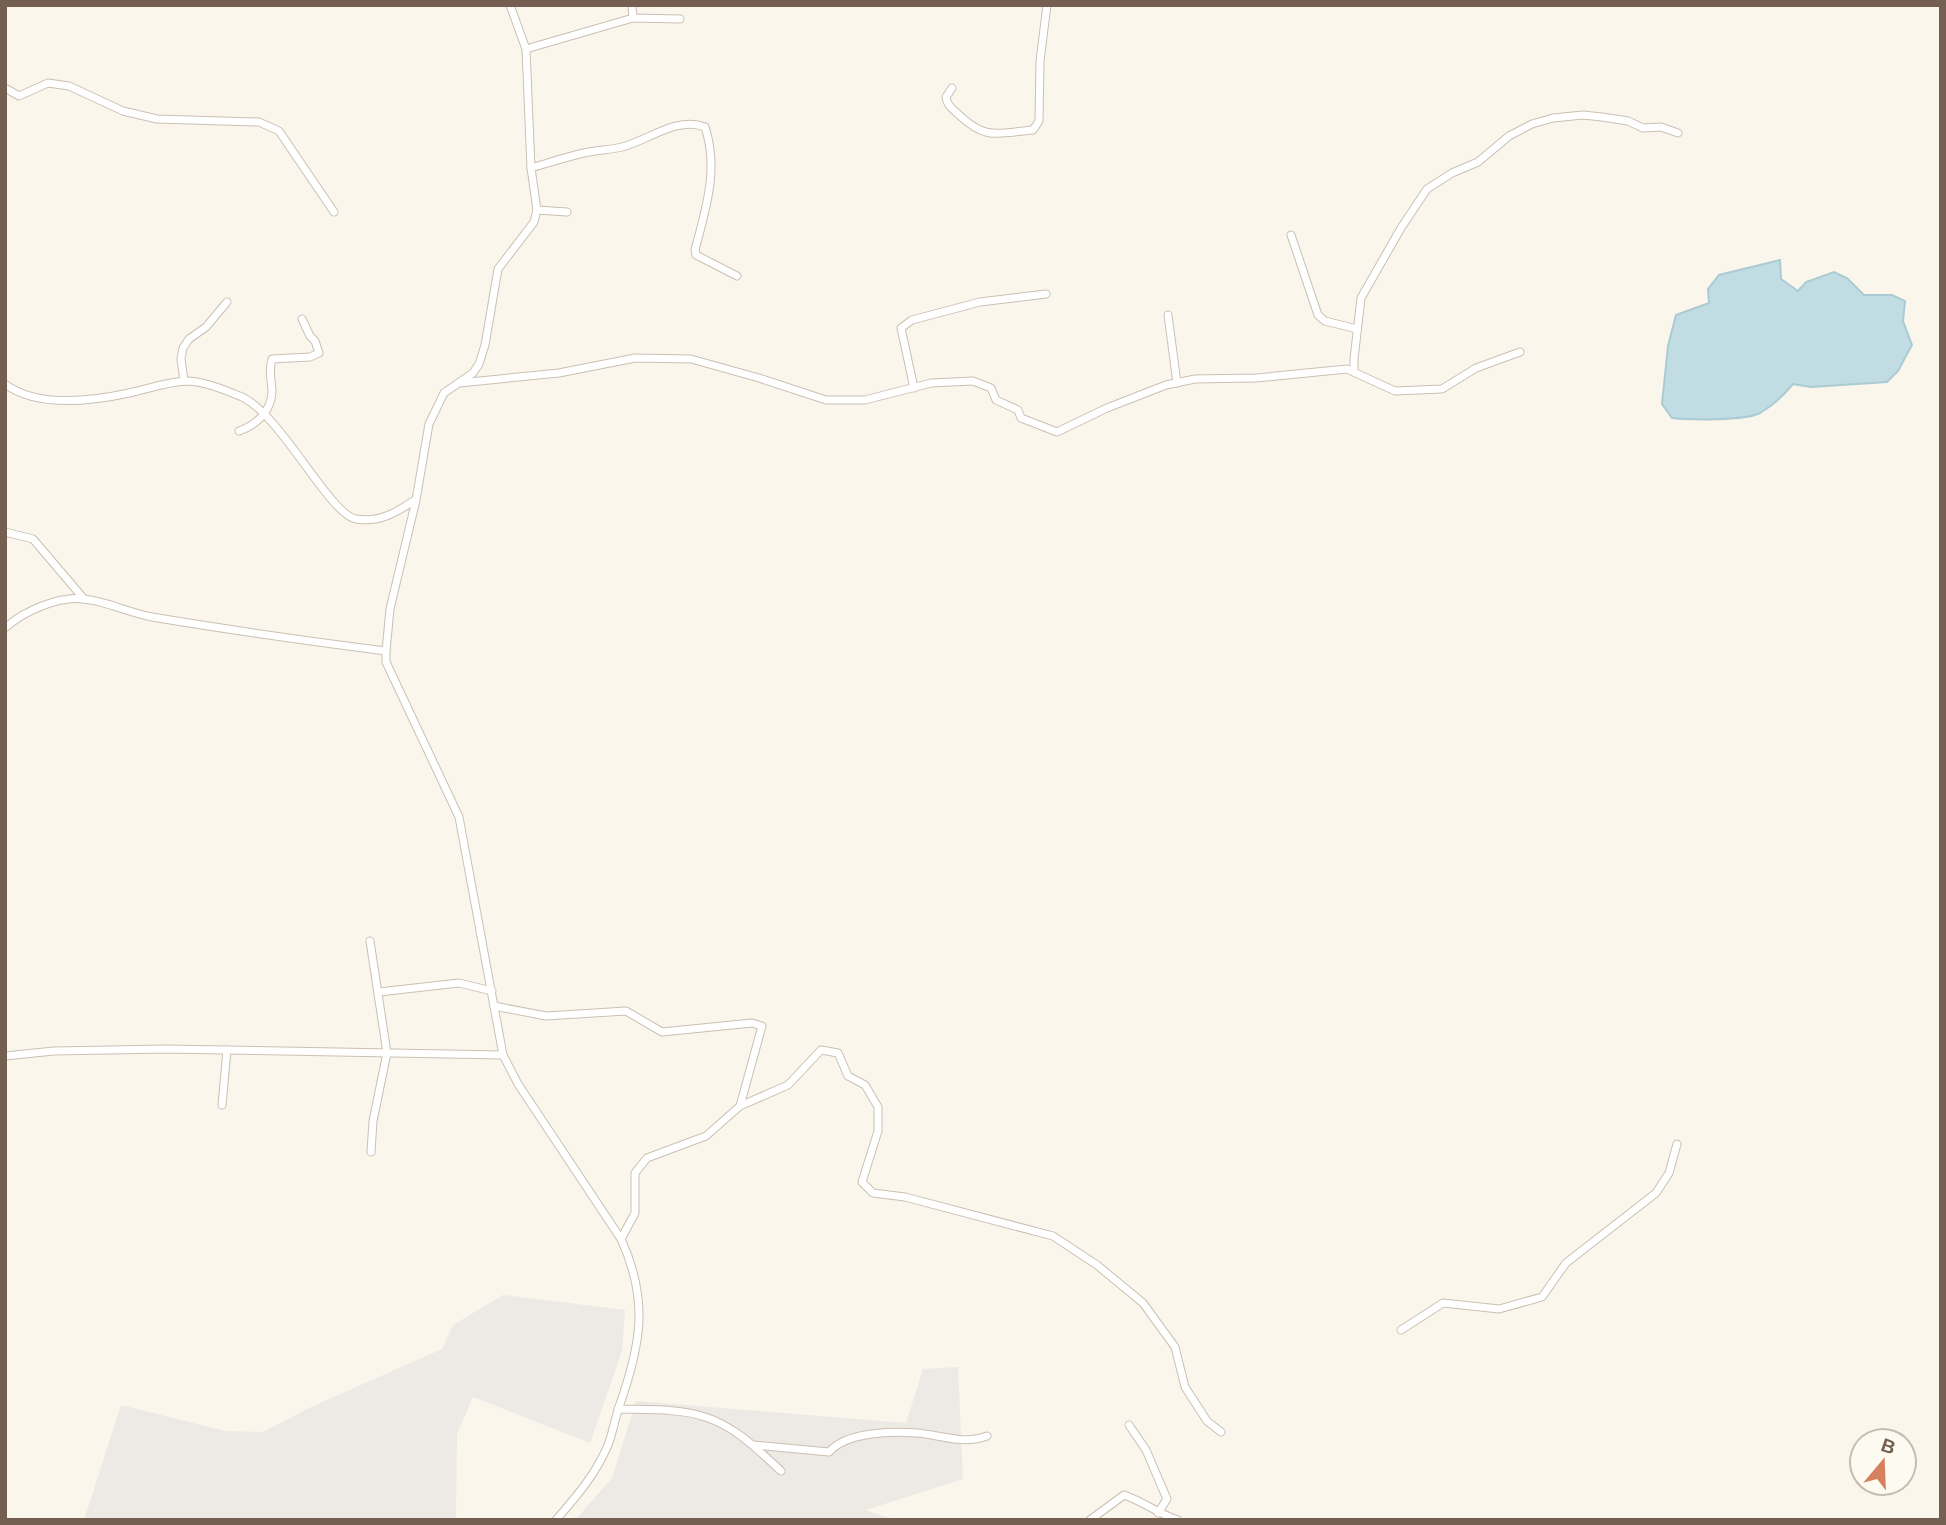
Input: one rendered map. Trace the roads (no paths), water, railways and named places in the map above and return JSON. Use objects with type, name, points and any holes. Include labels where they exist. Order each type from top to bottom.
[{"type":"street","points":[[510,5],[526,49],[531,168],[537,210],[534,222],[498,269],[485,345],[479,364],[473,373],[444,393],[429,424],[416,500],[390,609],[386,662],[459,817],[503,1055],[518,1084],[621,1239],[633,1265],[639,1309],[637,1350],[608,1444],[587,1483],[556,1520]]},
{"type":"street","points":[[632,5],[633,18]]},
{"type":"street","points":[[952,88],[946,97],[947,104],[974,129],[988,134],[1033,130],[1037,127],[1040,61],[1047,5]]},
{"type":"street","points":[[526,49],[633,18],[680,19]]},
{"type":"street","points":[[5,88],[19,96],[48,83],[69,86],[123,111],[157,119],[259,122],[279,131],[334,212]]},
{"type":"street","points":[[1354,372],[1361,298],[1427,189],[1452,173],[1478,162],[1509,136],[1532,124],[1583,115],[1628,121],[1643,128],[1661,127],[1678,133]]},
{"type":"street","points":[[531,168],[584,153],[620,147],[640,141],[657,131],[696,123],[705,127],[713,158],[708,201],[696,255],[737,275]]},
{"type":"street","points":[[537,210],[567,212]]},
{"type":"street","points":[[1291,235],[1318,315],[1325,321],[1357,329]]},
{"type":"street","points":[[914,388],[901,328],[907,323],[991,299],[1046,294]]},
{"type":"street","points":[[184,381],[181,359],[183,348],[189,339],[206,327],[227,302]]},
{"type":"street","points":[[1168,315],[1177,383]]},
{"type":"street","points":[[239,431],[262,419],[271,401],[269,372],[272,359],[310,357],[319,353],[302,319]]},
{"type":"street","points":[[458,383],[559,373],[635,358],[691,359],[826,400],[865,400],[931,383],[972,381],[991,388],[996,400],[1018,410],[1021,418],[1057,432],[1107,408],[1195,379],[1256,378],[1347,369],[1395,391],[1442,389],[1476,368],[1520,352]]},
{"type":"street","points":[[5,384],[28,397],[67,401],[128,393],[184,381],[214,387],[241,397],[264,412],[343,513],[355,519],[390,517],[416,500]]},
{"type":"street","points":[[5,532],[33,539],[84,598]]},
{"type":"street","points":[[5,628],[18,617],[57,602],[84,598],[135,614],[162,619],[386,651]]},
{"type":"street","points":[[370,941],[387,1053],[373,1121],[371,1152]]},
{"type":"street","points":[[379,992],[459,983],[492,991]]},
{"type":"street","points":[[494,1006],[546,1016],[626,1011],[662,1032],[752,1023],[762,1026],[740,1106]]},
{"type":"street","points":[[5,1056],[54,1051],[227,1050],[503,1055]]},
{"type":"street","points":[[222,1105],[227,1050]]},
{"type":"street","points":[[621,1239],[635,1213],[635,1173],[647,1158],[706,1136],[740,1106],[788,1085],[821,1050],[838,1053],[848,1076],[865,1085],[878,1107],[878,1132],[862,1182],[873,1193],[905,1197],[1053,1236],[1097,1265],[1143,1303],[1175,1347],[1185,1387],[1207,1420],[1221,1433]]},
{"type":"street","points":[[1401,1330],[1443,1303],[1499,1309],[1542,1297],[1566,1263],[1656,1193],[1669,1173],[1677,1144]]},
{"type":"street","points":[[618,1409],[666,1410],[707,1417],[745,1438],[781,1471]]},
{"type":"street","points":[[1129,1425],[1146,1450],[1167,1499],[1158,1513]]},
{"type":"street","points":[[753,1446],[829,1452],[837,1443],[861,1435],[916,1433],[973,1441],[987,1436]]},
{"type":"street","points":[[1090,1520],[1124,1495],[1178,1520]]},
{"type":"water","points":[[1780,260],[1781,279],[1798,291],[1806,282],[1834,272],[1847,278],[1864,295],[1892,295],[1905,301],[1903,321],[1912,345],[1898,371],[1887,382],[1811,387],[1793,384],[1774,403],[1752,416],[1717,419],[1672,418],[1662,404],[1668,346],[1676,315],[1709,303],[1708,289],[1719,275]]}]
